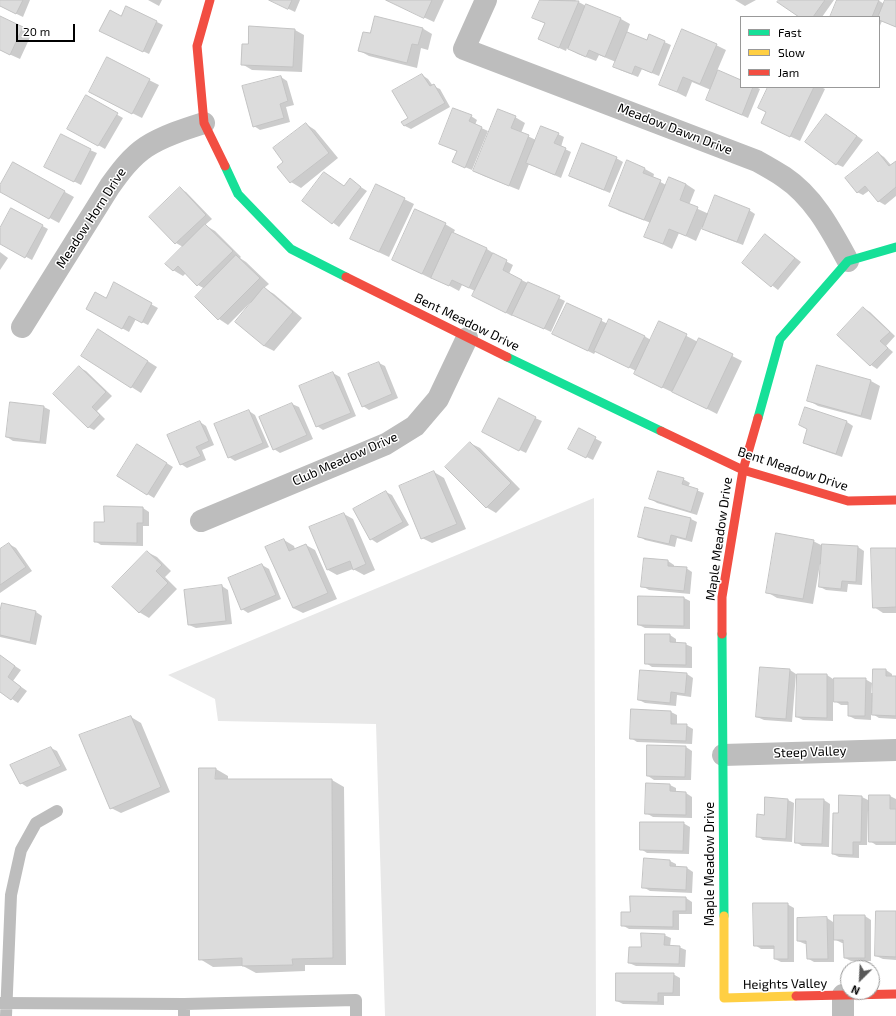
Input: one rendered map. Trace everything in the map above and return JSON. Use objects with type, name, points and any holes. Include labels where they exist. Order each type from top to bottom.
[{"type":"street","name":"Bent Meadow Drive","points":[[210,0],[197,46],[204,123],[238,194],[291,249],[467,338],[743,470],[848,501],[896,500]]},
{"type":"street","name":"Meadow Dawn Drive","points":[[486,0],[464,49],[757,161],[785,177],[809,199],[828,225],[848,261]]},
{"type":"street","name":"Meadow Horn Drive","points":[[22,327],[110,186],[125,166],[146,147],[184,129],[204,123]]},
{"type":"street","points":[[848,261],[896,247]]},
{"type":"street","name":"Maple Meadow Drive","points":[[724,998],[722,597],[743,470],[780,339],[848,261]]},
{"type":"street","name":"Club Meadow Drive","points":[[201,521],[386,444],[415,426],[438,400],[467,338]]},
{"type":"street","name":"Steep Valley","points":[[723,755],[896,750]]},
{"type":"street","name":"Heights Valley","points":[[724,998],[843,1006],[896,994]]},
{"type":"lane","points":[[6,1016],[3,1003],[12,895],[20,850],[36,823],[57,811]]},
{"type":"lane","points":[[3,1003],[184,1010],[356,1000],[356,1016]]},
{"type":"shaded area","points":[[594,498],[596,1016],[385,1016],[376,724],[218,721],[215,699],[168,675]]},
{"type":"building","points":[[0,0],[23,0],[16,14],[0,6]]},
{"type":"building","points":[[269,0],[292,0],[288,9]]},
{"type":"building","points":[[386,0],[432,0],[424,18]]},
{"type":"building","points":[[540,0],[579,1],[559,48],[538,39],[545,23],[532,18]]},
{"type":"building","points":[[779,0],[825,0],[814,16],[798,16],[777,2]]},
{"type":"building","points":[[837,0],[879,0],[872,16],[830,16]]},
{"type":"building","points":[[885,0],[896,0],[896,27],[880,20],[880,16],[878,16]]},
{"type":"building","points":[[586,4],[621,18],[605,57],[589,50],[586,57],[568,49]]},
{"type":"building","points":[[126,6],[157,21],[143,52],[99,31],[110,10],[121,16]]},
{"type":"building","points":[[0,16],[23,27],[10,55],[0,50]]},
{"type":"building","points":[[375,16],[423,28],[418,45],[412,44],[407,63],[358,51],[363,32],[370,33]]},
{"type":"building","points":[[249,26],[295,29],[293,67],[241,65],[242,44],[248,44]]},
{"type":"building","points":[[682,29],[717,44],[700,84],[683,77],[677,92],[659,85]]},
{"type":"building","points":[[627,32],[647,40],[649,34],[665,41],[652,73],[635,66],[632,74],[613,67]]},
{"type":"building","points":[[107,57],[150,79],[132,114],[89,92]]},
{"type":"building","points":[[718,70],[740,80],[740,88],[753,88],[742,115],[706,100]]},
{"type":"building","points":[[422,74],[430,86],[434,84],[445,103],[404,126],[401,122],[408,118],[392,91]]},
{"type":"building","points":[[281,76],[288,101],[280,104],[284,118],[253,127],[242,86]]},
{"type":"building","points":[[768,88],[814,88],[790,137],[761,123],[766,112],[758,108]]},
{"type":"building","points":[[86,95],[118,113],[98,146],[67,129]]},
{"type":"building","points":[[453,108],[472,115],[469,121],[482,127],[465,168],[452,162],[457,151],[439,144]]},
{"type":"building","points":[[498,109],[516,116],[511,128],[529,135],[509,186],[473,171]]},
{"type":"building","points":[[826,114],[857,136],[836,165],[805,142]]},
{"type":"building","points":[[306,123],[329,153],[290,183],[277,167],[283,162],[273,148]]},
{"type":"building","points":[[541,126],[559,133],[554,143],[566,148],[555,175],[526,163]]},
{"type":"building","points":[[61,134],[91,149],[74,182],[44,167]]},
{"type":"building","points":[[582,143],[617,157],[604,190],[569,176]]},
{"type":"building","points":[[878,152],[889,166],[896,161],[896,187],[878,202],[865,186],[857,193],[845,178]]},
{"type":"building","points":[[627,160],[645,168],[643,173],[661,180],[644,220],[609,206]]},
{"type":"building","points":[[13,162],[65,191],[49,219],[0,192],[0,185]]},
{"type":"building","points":[[324,172],[344,186],[350,178],[361,187],[332,224],[302,201]]},
{"type":"building","points":[[669,177],[686,184],[680,200],[698,207],[686,236],[669,229],[663,244],[644,237]]},
{"type":"building","points":[[376,184],[405,198],[379,252],[350,239]]},
{"type":"building","points":[[180,187],[206,215],[175,244],[149,217]]},
{"type":"building","points":[[715,195],[750,209],[737,242],[702,229]]},
{"type":"building","points":[[11,208],[43,225],[25,258],[0,244],[0,228]]},
{"type":"building","points":[[415,209],[446,223],[422,274],[392,260]]},
{"type":"building","points":[[205,224],[233,251],[197,286],[178,266],[173,271],[165,264]]},
{"type":"building","points":[[452,232],[487,248],[469,288],[452,280],[449,286],[431,278]]},
{"type":"building","points":[[765,234],[795,258],[771,287],[742,263]]},
{"type":"building","points":[[493,253],[507,260],[503,270],[522,280],[506,313],[472,296]]},
{"type":"building","points":[[236,255],[260,278],[218,320],[195,297]]},
{"type":"building","points":[[114,282],[152,303],[142,323],[129,316],[122,329],[86,309],[95,292],[106,298]]},
{"type":"building","points":[[528,282],[560,296],[544,329],[512,315]]},
{"type":"building","points":[[264,287],[293,312],[264,346],[235,322]]},
{"type":"building","points":[[567,303],[602,319],[588,351],[552,334]]},
{"type":"building","points":[[863,307],[890,332],[880,341],[888,348],[870,366],[837,335]]},
{"type":"building","points":[[609,319],[645,336],[629,368],[594,351]]},
{"type":"building","points":[[659,321],[687,334],[662,388],[634,374]]},
{"type":"building","points":[[98,329],[148,361],[131,388],[81,356]]},
{"type":"building","points":[[699,338],[733,354],[707,409],[672,392]]},
{"type":"building","points":[[379,362],[392,394],[362,407],[348,374]]},
{"type":"building","points":[[817,365],[871,380],[861,416],[807,401]]},
{"type":"building","points":[[79,366],[106,392],[92,407],[100,415],[88,428],[53,394]]},
{"type":"building","points":[[333,372],[351,413],[316,427],[299,386]]},
{"type":"building","points":[[499,398],[536,417],[519,451],[482,432]]},
{"type":"building","points":[[10,402],[44,406],[40,442],[6,437]]},
{"type":"building","points":[[292,403],[307,435],[273,450],[259,417]]},
{"type":"building","points":[[805,407],[847,421],[836,454],[803,443],[807,429],[799,425]]},
{"type":"building","points":[[249,410],[263,443],[228,458],[214,424]]},
{"type":"building","points":[[200,421],[209,441],[196,447],[201,456],[180,465],[167,435]]},
{"type":"building","points":[[579,428],[596,437],[586,458],[568,449]]},
{"type":"building","points":[[470,442],[511,483],[486,508],[445,467]]},
{"type":"building","points":[[137,444],[167,463],[147,495],[117,476]]},
{"type":"building","points":[[434,471],[457,524],[421,539],[399,486]]},
{"type":"building","points":[[658,471],[684,478],[682,484],[698,489],[691,512],[649,499]]},
{"type":"building","points":[[386,491],[403,522],[370,540],[353,509]]},
{"type":"building","points":[[104,506],[143,507],[143,523],[137,523],[137,543],[94,542],[94,522],[104,522]]},
{"type":"building","points":[[645,507],[691,518],[686,539],[671,535],[669,544],[638,537]]},
{"type":"building","points":[[344,513],[366,564],[353,570],[350,561],[327,570],[309,527]]},
{"type":"building","points":[[776,533],[814,540],[803,599],[766,593]]},
{"type":"building","points":[[284,539],[289,551],[306,544],[328,593],[293,608],[265,547]]},
{"type":"building","points":[[9,543],[26,567],[0,585],[0,549]]},
{"type":"building","points":[[822,544],[858,546],[856,582],[842,581],[841,589],[819,587]]},
{"type":"building","points":[[871,548],[896,548],[896,607],[873,608]]},
{"type":"building","points":[[147,551],[162,565],[156,571],[168,583],[139,613],[112,587]]},
{"type":"building","points":[[644,558],[668,560],[668,566],[687,567],[684,591],[641,587]]},
{"type":"building","points":[[262,564],[276,595],[241,610],[228,578]]},
{"type":"building","points":[[222,585],[226,621],[188,625],[184,590]]},
{"type":"building","points":[[638,596],[684,597],[684,626],[638,625]]},
{"type":"building","points":[[2,603],[36,611],[30,642],[0,635],[0,611]]},
{"type":"building","points":[[645,634],[670,634],[670,642],[686,643],[686,665],[645,664]]},
{"type":"building","points":[[0,655],[15,666],[8,677],[21,687],[11,700],[0,692]]},
{"type":"building","points":[[760,667],[790,669],[786,719],[756,717]]},
{"type":"building","points":[[873,669],[886,669],[886,676],[896,676],[896,716],[872,715]]},
{"type":"building","points":[[640,670],[687,673],[685,694],[671,692],[670,703],[638,700]]},
{"type":"building","points":[[797,674],[827,674],[827,718],[796,717]]},
{"type":"building","points":[[834,678],[866,678],[865,716],[848,716],[848,702],[834,702]]},
{"type":"building","points":[[631,709],[671,711],[671,724],[687,724],[686,741],[630,739]]},
{"type":"building","points":[[131,716],[161,787],[110,809],[79,735]]},
{"type":"building","points":[[647,745],[686,746],[685,777],[647,776]]},
{"type":"building","points":[[51,747],[61,766],[20,784],[10,765]]},
{"type":"building","points":[[199,768],[216,768],[215,779],[332,779],[333,958],[292,959],[293,965],[242,966],[242,958],[199,960]]},
{"type":"building","points":[[646,783],[670,784],[670,791],[686,792],[686,815],[645,814]]},
{"type":"building","points":[[839,795],[862,796],[861,842],[853,842],[853,855],[832,854],[833,813],[838,813]]},
{"type":"building","points":[[869,795],[890,795],[890,809],[896,809],[896,842],[869,842]]},
{"type":"building","points":[[765,797],[788,799],[786,839],[756,837],[757,814],[764,815]]},
{"type":"building","points":[[796,799],[824,799],[822,844],[795,843]]},
{"type":"building","points":[[640,822],[684,822],[683,851],[640,850]]},
{"type":"building","points":[[644,858],[670,860],[670,866],[687,867],[686,890],[642,888]]},
{"type":"building","points":[[630,896],[686,897],[686,911],[673,911],[673,927],[621,926],[621,912],[630,912]]},
{"type":"building","points":[[753,903],[788,903],[788,959],[774,959],[774,946],[754,946]]},
{"type":"building","points":[[876,911],[896,911],[896,957],[875,956]]},
{"type":"building","points":[[834,915],[865,915],[865,958],[844,958],[843,940],[834,940]]},
{"type":"building","points":[[827,917],[828,959],[807,959],[806,941],[797,941],[797,918]]},
{"type":"building","points":[[641,933],[665,934],[664,945],[680,946],[679,964],[628,963],[629,947],[641,947]]},
{"type":"building","points":[[616,973],[674,973],[673,993],[658,993],[658,1002],[616,1001]]},
{"type":"traffic: fast","points":[[225,166],[238,194],[291,249],[346,277]]},
{"type":"traffic: fast","points":[[758,418],[780,339],[848,261],[896,247]]},
{"type":"traffic: fast","points":[[507,357],[661,431]]},
{"type":"traffic: fast","points":[[722,634],[724,916]]},
{"type":"traffic: slow","points":[[724,916],[724,998],[796,996]]},
{"type":"traffic: jam","points":[[210,0],[197,46],[204,123],[225,166]]},
{"type":"traffic: jam","points":[[346,277],[507,357]]},
{"type":"traffic: jam","points":[[722,634],[722,597],[743,470],[758,418]]},
{"type":"traffic: jam","points":[[661,431],[743,470],[848,501],[896,500]]},
{"type":"traffic: jam","points":[[796,996],[896,994]]}]
